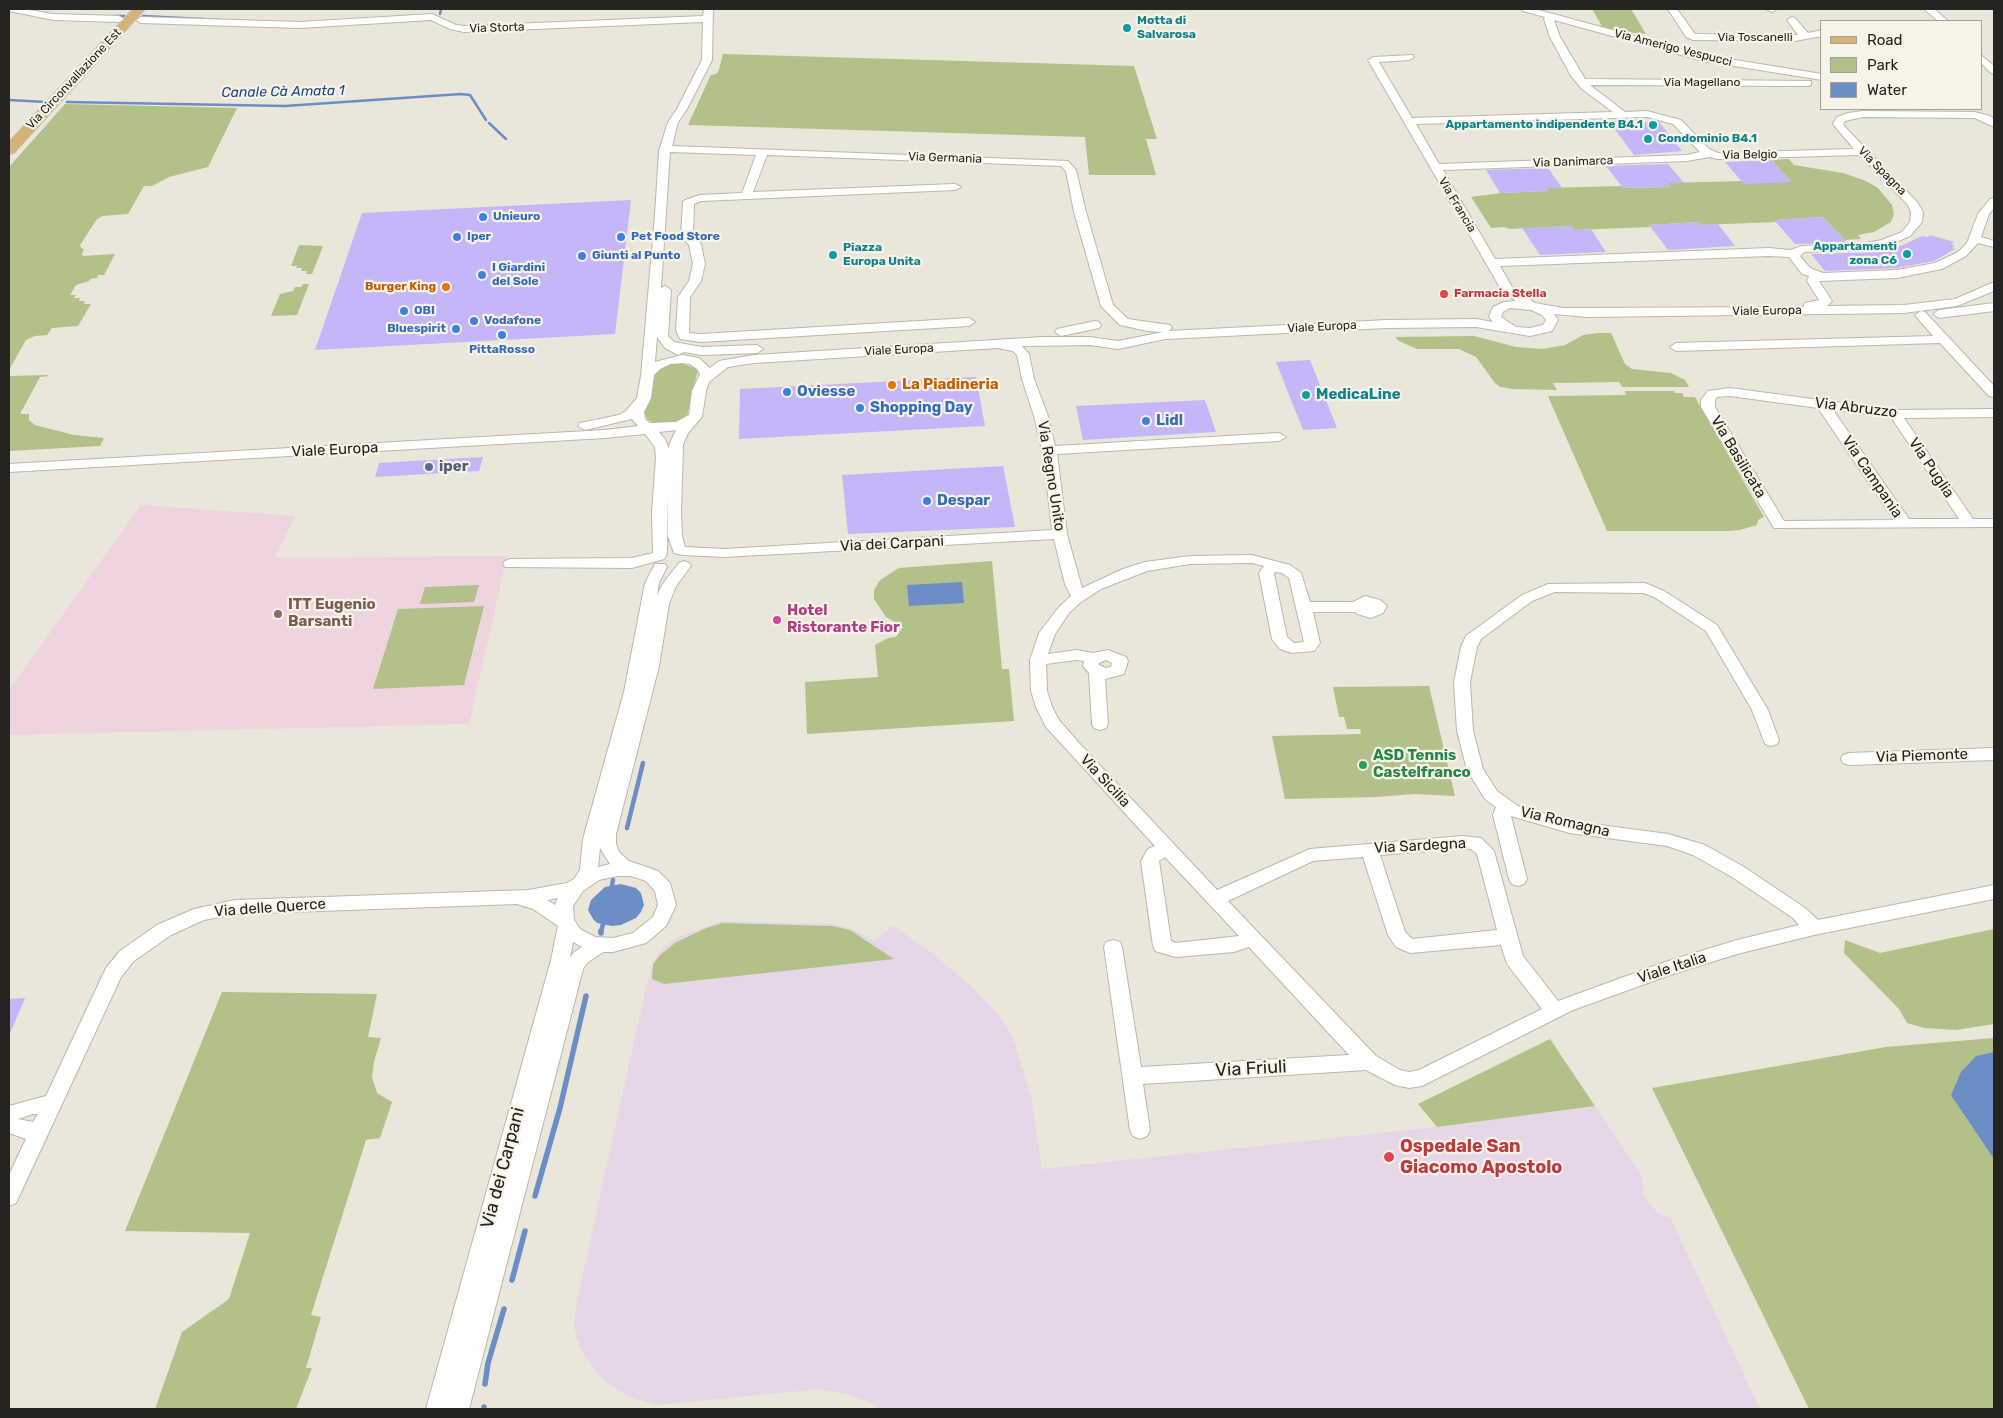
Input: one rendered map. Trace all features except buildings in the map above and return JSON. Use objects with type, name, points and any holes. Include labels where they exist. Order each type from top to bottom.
[{"type":"main road","name":"Via Circonvallazione Est","points":[[9,150],[140,14]]},
{"type":"street","points":[[10,9],[52,17],[119,19]]},
{"type":"street","name":"Via Toscanelli","points":[[1673,9],[1689,35],[1700,37],[1808,37],[1820,34]]},
{"type":"street","points":[[1929,9],[1942,20]]},
{"type":"street","name":"Via Amerigo Vespucci","points":[[1533,10],[1697,57],[1820,77]]},
{"type":"street","name":"Via Storta","points":[[140,14],[211,21],[300,25],[432,13],[436,18],[453,28],[464,29],[708,14]]},
{"type":"street","points":[[662,166],[661,215],[648,375],[646,392],[636,414],[652,431],[663,458],[659,512],[659,560],[652,583],[631,721],[606,838],[608,850],[614,859],[623,866],[652,876],[664,888],[667,905],[663,916],[655,926],[639,938],[619,945],[599,945],[577,937],[566,924],[564,906],[568,896],[589,871],[592,838],[631,721],[650,666],[661,604],[683,558],[675,536],[676,445],[681,433],[697,413],[698,393],[706,374],[705,369],[685,359],[663,338],[662,330],[671,195],[670,148],[673,133],[670,128],[708,60],[708,14]]},
{"type":"street","points":[[1551,16],[1549,19],[1555,37],[1573,71],[1582,82],[1614,111]]},
{"type":"street","points":[[1792,20],[1802,33],[1808,37]]},
{"type":"street","name":"Via Francia","points":[[1409,57],[1373,60],[1507,289],[1533,306]]},
{"type":"street","points":[[1987,61],[1994,71]]},
{"type":"street","name":"Via Magellano","points":[[1582,82],[1820,83]]},
{"type":"street","points":[[662,166],[667,164],[682,109]]},
{"type":"street","points":[[1408,121],[1614,111]]},
{"type":"street","name":"Via Belgio","points":[[1614,111],[1652,115],[1677,122],[1703,150],[1723,157],[1862,152]]},
{"type":"street","name":"Via Spagna","points":[[1793,254],[1806,249],[1860,247],[1885,243],[1903,236],[1914,226],[1917,212],[1913,204],[1839,127],[1838,122],[1841,119],[1857,114],[1932,111],[1948,115],[1975,115],[1986,118],[1994,124]]},
{"type":"street","points":[[1975,115],[1994,114]]},
{"type":"street","name":"Via Germania","points":[[671,151],[763,151],[1054,161],[1066,163],[1071,170],[1080,212],[1107,306]]},
{"type":"street","points":[[746,196],[763,151]]},
{"type":"street","name":"Via Danimarca","points":[[1435,167],[1687,158],[1710,154]]},
{"type":"street","points":[[662,166],[667,167],[665,190],[671,195]]},
{"type":"street","points":[[955,186],[700,198],[688,202],[687,236],[695,244],[700,264],[695,281],[684,297],[682,330],[684,336],[701,338],[969,322]]},
{"type":"street","points":[[1491,263],[1768,252],[1793,254],[1806,271],[1815,275],[1832,277],[1915,272],[1950,261],[1962,254],[1976,236],[1984,214],[1994,201]]},
{"type":"street","points":[[1976,236],[1994,236]]},
{"type":"street","points":[[1976,236],[1994,244]]},
{"type":"street","points":[[1712,311],[1754,307],[1821,305],[1826,300],[1813,281],[1815,275]]},
{"type":"street","name":"Viale Europa","points":[[669,344],[690,350],[710,351],[1064,332],[1109,320],[1148,327],[1166,328],[1243,323],[1461,316],[1516,304],[1569,313],[1920,308],[1957,302],[1994,286]]},
{"type":"street","points":[[1507,289],[1507,300],[1495,314],[1496,319],[1501,324],[1512,330]]},
{"type":"street","points":[[1101,342],[1093,338],[1091,333],[1107,306],[1138,331],[1136,338],[1132,341]]},
{"type":"street","points":[[1533,306],[1546,312],[1551,318],[1551,324],[1545,329]]},
{"type":"street","name":"Viale Europa","points":[[704,380],[716,368],[740,360],[1075,340],[1116,345],[1165,335],[1387,324],[1466,323],[1530,332],[1570,323],[1599,320],[1921,315],[1968,312],[1994,307]]},
{"type":"street","points":[[1921,315],[1994,393]]},
{"type":"street","points":[[1676,347],[1944,339]]},
{"type":"street","points":[[911,350],[1007,346],[1017,348],[1023,354],[1034,345],[1075,340]]},
{"type":"street","name":"Viale Europa","points":[[648,375],[655,366],[710,351]]},
{"type":"street","name":"Via Regno Unito","points":[[1023,354],[1028,378],[1040,410],[1049,450],[1060,534],[1073,584],[1079,597]]},
{"type":"street","name":"Via Abruzzo","points":[[1719,392],[1743,393],[1895,414],[1994,413]]},
{"type":"street","name":"Via Basilicata","points":[[1719,392],[1713,394],[1708,400],[1708,408],[1779,525]]},
{"type":"street","name":"Viale Europa","points":[[9,459],[573,427],[618,420],[631,414],[642,403]]},
{"type":"street","name":"Via Campania","points":[[1823,405],[1904,524]]},
{"type":"street","name":"Via Puglia","points":[[1895,414],[1968,522]]},
{"type":"street","points":[[652,431],[679,426],[690,421]]},
{"type":"street","name":"Viale Europa","points":[[9,468],[606,434],[644,434],[652,431]]},
{"type":"street","points":[[1049,450],[1279,437]]},
{"type":"street","points":[[1779,525],[1994,523]]},
{"type":"street","name":"Via dei Carpani","points":[[659,560],[671,570],[683,558],[724,553],[1060,534]]},
{"type":"street","name":"Via Sicilia","points":[[1234,559],[1258,568],[1267,578]]},
{"type":"street","points":[[510,564],[632,562],[647,566],[659,560]]},
{"type":"street","name":"Via Sicilia","points":[[1285,568],[1261,560],[1190,560],[1154,565],[1110,580],[1079,597],[1055,621],[1043,640],[1038,660],[1039,691],[1052,723],[1369,1062]]},
{"type":"street","points":[[1285,568],[1292,571],[1296,576],[1304,608],[1312,643],[1305,648],[1289,647],[1280,638],[1266,572],[1270,569],[1285,568]]},
{"type":"street","name":"Via Romagna","points":[[1771,740],[1760,710],[1712,628],[1659,594],[1644,588],[1553,587],[1527,598],[1474,636],[1469,647],[1462,682],[1465,731],[1475,770],[1490,795],[1512,810],[1570,827],[1668,840],[1699,850],[1738,872],[1791,908],[1814,928]]},
{"type":"street","points":[[1304,608],[1359,607]]},
{"type":"street","points":[[1043,640],[1096,665],[1100,724]]},
{"type":"street","points":[[1038,660],[1076,655]]},
{"type":"street","name":"Via Piemonte","points":[[1849,759],[1994,754]]},
{"type":"street","points":[[1504,804],[1502,815],[1518,879]]},
{"type":"street","name":"Via Sardegna","points":[[1215,899],[1310,855],[1463,842],[1475,843],[1485,852],[1514,959],[1554,1010]]},
{"type":"street","points":[[1167,848],[1154,854],[1150,862],[1162,946],[1176,950],[1234,946],[1252,939]]},
{"type":"street","points":[[1369,849],[1397,935],[1403,942],[1410,946],[1496,937],[1509,939]]},
{"type":"street","points":[[578,885],[601,872],[632,869]]},
{"type":"street","name":"Via delle Querce","points":[[9,1197],[106,986],[118,965],[148,939],[183,920],[209,911],[235,907],[515,898],[537,896],[578,885]]},
{"type":"street","name":"Viale Italia","points":[[1369,1062],[1395,1077],[1409,1080],[1419,1079],[1539,1020],[1554,1010],[1665,968],[1814,928],[1994,892]]},
{"type":"street","name":"Via delle Querce","points":[[515,898],[536,903],[552,911],[566,924]]},
{"type":"street","name":"Via dei Carpani","points":[[438,1409],[560,960],[566,924]]},
{"type":"street","name":"Via dei Carpani","points":[[458,1409],[570,979],[574,967],[580,958],[599,945]]},
{"type":"street","points":[[1113,947],[1140,1130]]},
{"type":"street","name":"Via Friuli","points":[[1132,1076],[1369,1062]]},
{"type":"street","points":[[9,1114],[33,1106],[52,1103]]},
{"type":"street","points":[[9,1125],[27,1131],[39,1131]]},
{"type":"shaded area","name":"ITT Eugenio Barsanti","points":[[141,505],[295,516],[275,558],[507,556],[469,724],[9,735],[9,690]]},
{"type":"shaded area","name":"Ospedale San Giacomo Apostolo","points":[[721,921],[834,924],[854,930],[874,941],[893,926],[927,949],[971,986],[998,1014],[1013,1038],[1031,1096],[1042,1169],[1437,1127],[1595,1106],[1642,1176],[1643,1193],[1648,1202],[1657,1212],[1671,1219],[1760,1409],[879,1409],[872,1403],[846,1394],[820,1389],[658,1405],[632,1398],[604,1381],[587,1359],[580,1347],[574,1328],[576,1305],[645,992],[654,960],[663,948],[678,937]]},
{"type":"green space","points":[[1592,9],[1631,9],[1646,34],[1625,32],[1626,34],[1603,28]]},
{"type":"green space","points":[[723,54],[1134,66],[1157,139],[1146,139],[1156,175],[1089,175],[1085,137],[688,125],[711,75],[716,74],[719,70]]},
{"type":"green space","points":[[65,104],[237,108],[208,167],[169,177],[152,186],[144,186],[128,214],[103,216],[97,219],[80,245],[84,249],[83,256],[115,254],[104,275],[98,275],[97,278],[76,285],[70,295],[76,295],[74,298],[80,298],[79,301],[85,301],[84,304],[91,304],[78,326],[52,328],[47,335],[35,336],[26,340],[9,370],[9,167]]},
{"type":"green space","points":[[1789,159],[1794,165],[1843,173],[1866,181],[1878,188],[1892,205],[1894,214],[1891,222],[1874,232],[1858,235],[1861,239],[1845,240],[1823,217],[1775,220],[1777,222],[1700,225],[1698,222],[1649,225],[1650,227],[1574,230],[1571,226],[1491,228],[1471,197],[1501,193],[1548,191],[1546,188],[1670,187],[1668,183],[1742,181],[1791,182],[1772,160]]},
{"type":"green space","points":[[299,245],[323,246],[312,274],[306,274],[307,271],[301,271],[302,268],[296,268],[297,266],[291,266]]},
{"type":"green space","points":[[303,284],[309,284],[297,315],[271,316],[280,294],[293,291],[295,287],[301,287]]},
{"type":"green space","points":[[1611,333],[1625,364],[1632,369],[1671,373],[1685,380],[1689,387],[1622,387],[1619,382],[1553,383],[1557,390],[1500,387],[1476,357],[1459,349],[1417,349],[1399,341],[1395,337],[1474,336],[1516,347],[1542,349],[1565,345],[1583,335]]},
{"type":"green space","points":[[680,363],[693,367],[698,371],[688,413],[684,418],[672,423],[655,423],[648,420],[644,412],[652,394],[655,374],[659,369],[668,365]]},
{"type":"green space","points":[[9,370],[10,376],[49,376],[40,377],[20,414],[29,414],[29,420],[35,425],[74,435],[104,438],[100,446],[9,451]]},
{"type":"green space","points":[[1625,391],[1674,391],[1675,393],[1682,393],[1684,397],[1695,397],[1764,517],[1758,520],[1757,525],[1740,530],[1727,531],[1607,531],[1548,396],[1626,395]]},
{"type":"green space","points":[[992,561],[1002,669],[1009,669],[1014,721],[807,734],[805,682],[878,677],[875,645],[888,638],[896,637],[903,627],[886,617],[874,599],[874,590],[880,580],[899,568]]},
{"type":"green space","points":[[479,585],[474,602],[420,604],[425,587]]},
{"type":"green space","points":[[484,606],[464,685],[373,689],[398,609]]},
{"type":"green space","name":"ASD Tennis Castelfranco","points":[[1429,686],[1455,796],[1414,794],[1377,797],[1285,799],[1272,736],[1361,734],[1360,729],[1347,729],[1344,717],[1339,717],[1333,687]]},
{"type":"green space","points":[[722,923],[832,926],[850,930],[894,959],[664,984],[652,979],[653,964],[660,955],[675,943],[704,929]]},
{"type":"green space","points":[[1994,929],[1994,1024],[1956,1030],[1924,1028],[1907,1023],[1899,1009],[1844,953],[1845,940],[1880,953]]},
{"type":"green space","points":[[222,992],[377,994],[368,1037],[381,1038],[372,1077],[377,1093],[392,1102],[380,1138],[366,1140],[311,1315],[321,1317],[306,1368],[312,1368],[296,1409],[155,1409],[182,1332],[229,1299],[250,1233],[125,1231]]},
{"type":"green space","points":[[1994,1038],[1994,1409],[1809,1409],[1652,1088],[1886,1047]]},
{"type":"green space","points":[[1550,1039],[1595,1106],[1437,1127],[1418,1104]]},
{"type":"water","points":[[962,582],[964,603],[909,606],[907,585]]},
{"type":"water","points":[[621,884],[636,888],[641,893],[644,905],[641,912],[636,918],[621,925],[612,926],[597,923],[588,910],[591,900],[605,887]]},
{"type":"water","points":[[1994,1052],[1994,1159],[1951,1095],[1961,1072],[1976,1056]]},
{"type":"waterway","points":[[440,14],[441,9]]},
{"type":"waterway","points":[[114,16],[124,16]]},
{"type":"waterway","points":[[143,16],[221,20]]},
{"type":"waterway","name":"Canale Cà Amata 1","points":[[67,102],[285,106],[461,94],[470,95],[486,120]]},
{"type":"waterway","name":"Canale Cà Amata 1","points":[[9,100],[46,102]]},
{"type":"waterway","name":"Canale Cà Amata 1","points":[[489,123],[506,139]]},
{"type":"waterway","points":[[627,828],[643,763]]},
{"type":"waterway","points":[[611,891],[613,880]]},
{"type":"waterway","points":[[601,932],[604,920]]},
{"type":"waterway","points":[[535,1196],[560,1108],[586,996]]},
{"type":"waterway","points":[[512,1280],[525,1231]]},
{"type":"waterway","points":[[485,1384],[488,1363],[504,1309]]},
{"type":"place","name":"Motta di Salvarosa","points":[[1127,28]]},
{"type":"place","name":"Appartamento indipendente B4.1","points":[[1653,125]]},
{"type":"place","name":"Condominio B4.1","points":[[1648,139]]},
{"type":"place","name":"Unieuro","points":[[483,217]]},
{"type":"place","name":"Iper","points":[[457,237]]},
{"type":"place","name":"Pet Food Store","points":[[621,237]]},
{"type":"place","name":"Appartamenti zona C6","points":[[1907,254]]},
{"type":"place","name":"Piazza Europa Unita","points":[[833,255]]},
{"type":"place","name":"Giunti al Punto","points":[[582,256]]},
{"type":"place","name":"I Giardini del Sole","points":[[482,275]]},
{"type":"place","name":"Burger King","points":[[446,287]]},
{"type":"place","name":"Farmacia Stella","points":[[1444,294]]},
{"type":"place","name":"OBI","points":[[404,311]]},
{"type":"place","name":"Vodafone","points":[[474,321]]},
{"type":"place","name":"Bluespirit","points":[[456,329]]},
{"type":"place","name":"PittaRosso","points":[[502,335]]},
{"type":"place","name":"La Piadineria","points":[[892,385]]},
{"type":"place","name":"Oviesse","points":[[787,392]]},
{"type":"place","name":"MedicaLine","points":[[1306,395]]},
{"type":"place","name":"Shopping Day","points":[[860,408]]},
{"type":"place","name":"Lidl","points":[[1146,421]]},
{"type":"place","name":"iper","points":[[429,467]]},
{"type":"place","name":"Despar","points":[[927,501]]},
{"type":"place","name":"ITT Eugenio Barsanti","points":[[278,614]]},
{"type":"place","name":"Hotel Ristorante Fior","points":[[777,620]]},
{"type":"place","name":"ASD Tennis Castelfranco","points":[[1363,765]]},
{"type":"place","name":"Ospedale San Giacomo Apostolo","points":[[1389,1157]]}]
